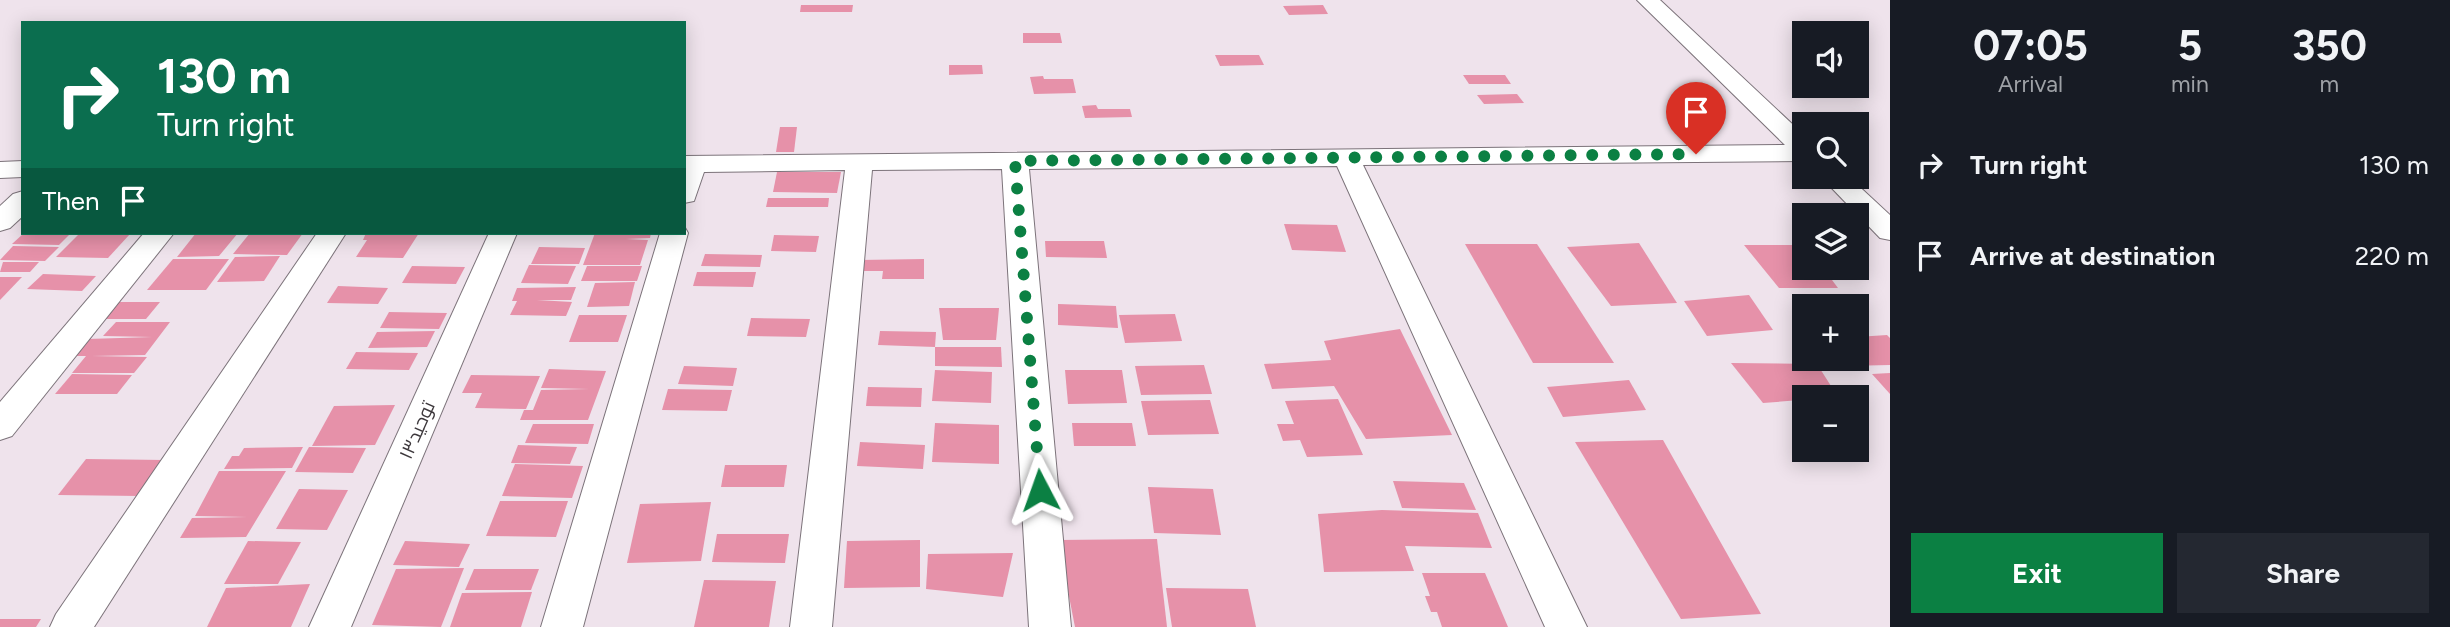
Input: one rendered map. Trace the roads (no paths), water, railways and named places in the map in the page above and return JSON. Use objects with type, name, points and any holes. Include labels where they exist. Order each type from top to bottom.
[{"type":"street","points":[[1648,0],[1792,139]]},
{"type":"street","points":[[686,183],[689,164],[1792,151]]},
{"type":"street","points":[[1346,157],[1566,627]]},
{"type":"street","points":[[1015,161],[1050,627]]},
{"type":"street","points":[[811,627],[859,162]]},
{"type":"street","points":[[0,170],[21,169]]},
{"type":"street","points":[[1847,189],[1890,230]]},
{"type":"street","points":[[0,222],[21,202]]},
{"type":"street","points":[[0,426],[158,235]]},
{"type":"street","points":[[71,627],[331,235]]},
{"type":"street","name":"توحید۱۳","points":[[330,627],[502,235]]},
{"type":"street","points":[[562,627],[673,235]]}]
